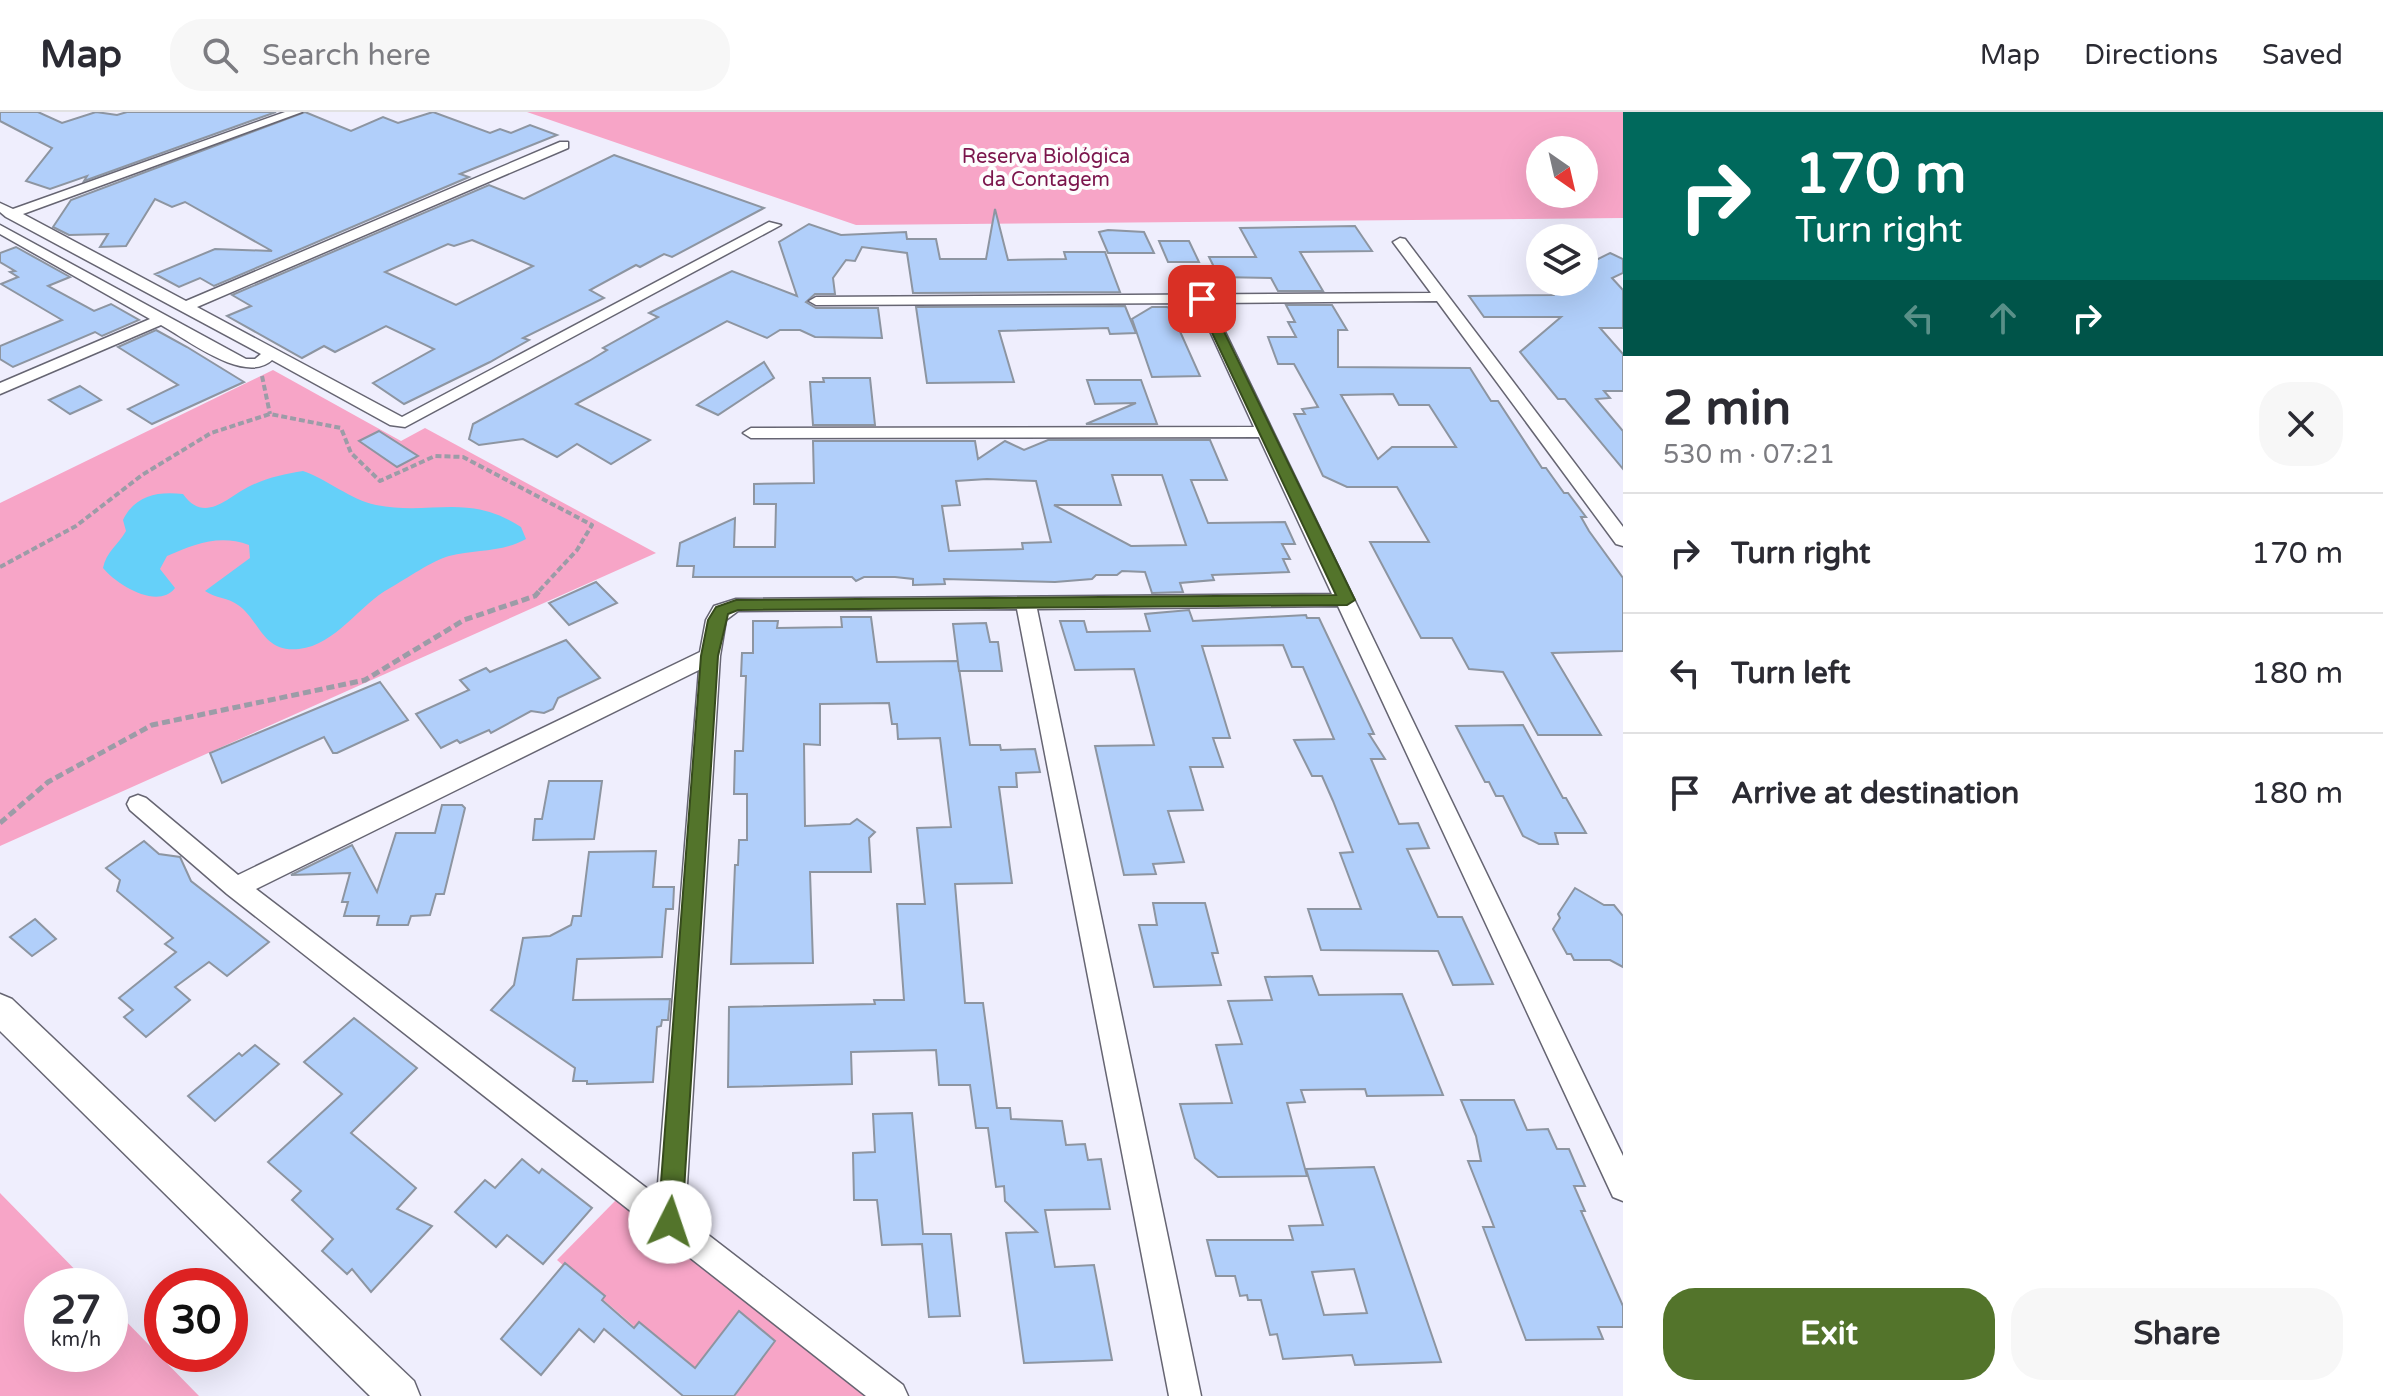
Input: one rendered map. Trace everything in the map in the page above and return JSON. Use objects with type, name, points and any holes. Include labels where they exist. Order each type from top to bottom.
[{"type":"street","points":[[6,210],[296,112]]},
{"type":"street","points":[[185,307],[564,145]]},
{"type":"street","points":[[6,210],[185,307],[265,358],[396,421],[405,422],[774,225]]},
{"type":"street","points":[[0,229],[243,364],[265,358]]},
{"type":"street","points":[[1400,242],[1623,540]]},
{"type":"street","points":[[68,266],[91,257]]},
{"type":"street","points":[[816,301],[1441,297]]},
{"type":"street","points":[[1202,299],[1623,1187]]},
{"type":"street","points":[[0,389],[162,319]]},
{"type":"street","points":[[751,433],[1265,432]]},
{"type":"street","points":[[670,1222],[710,656],[716,620],[721,611],[736,605],[1347,600]]},
{"type":"street","points":[[1026,603],[1185,1396]]},
{"type":"street","points":[[236,887],[710,656]]},
{"type":"street","points":[[138,804],[236,887],[892,1396]]},
{"type":"street","points":[[0,1009],[399,1396]]},
{"type":"path","points":[[265,358],[270,414]]},
{"type":"path","points":[[0,567],[76,526],[142,475],[211,433],[270,414],[341,428],[351,453],[380,481],[435,456],[463,457],[592,525],[577,550],[535,596],[464,620],[365,680],[152,725],[48,782],[0,823]]},
{"type":"green space","name":"Reserva Biológica da Contagem","points":[[527,112],[1623,112],[1623,218],[856,225]]},
{"type":"green space","points":[[273,370],[401,441],[425,428],[656,553],[0,846],[0,503]]},
{"type":"green space","points":[[0,1193],[73,1268],[24,1268],[24,1372],[128,1372],[128,1323],[144,1340],[144,1372],[176,1372],[199,1396],[0,1396]]},
{"type":"green space","points":[[616,1200],[867,1396],[715,1396],[557,1260]]},
{"type":"water","points":[[303,471],[376,505],[483,510],[521,527],[526,539],[507,547],[435,561],[379,595],[325,640],[299,649],[277,646],[238,605],[205,591],[250,558],[249,545],[217,540],[167,556],[160,569],[175,588],[159,597],[127,588],[103,568],[109,553],[126,531],[123,520],[128,512],[148,496],[183,494],[191,503],[207,508],[262,481]]},
{"type":"building","points":[[0,112],[38,112],[62,123],[96,112],[117,115],[127,112],[276,112],[84,181],[87,176],[50,189],[26,181],[52,148],[0,121]]},
{"type":"building","points":[[305,112],[351,131],[383,117],[398,123],[433,112],[490,133],[500,129],[511,133],[530,125],[557,135],[460,174],[469,177],[214,286],[200,278],[179,287],[155,274],[215,249],[272,251],[185,202],[172,207],[155,199],[126,246],[100,247],[108,234],[69,235],[53,227],[71,200]]},
{"type":"building","points":[[614,155],[764,208],[672,257],[664,254],[640,267],[636,265],[590,290],[604,298],[523,338],[529,340],[490,362],[404,404],[373,383],[434,349],[386,326],[335,352],[324,346],[302,358],[227,316],[251,306],[232,295],[489,185],[524,199]],"holes":[[[472,240],[533,266],[456,305],[385,272],[448,244],[454,246]]]},
{"type":"building","points":[[995,209],[1008,260],[1066,259],[1064,252],[1105,252],[1120,292],[913,293],[907,253],[862,247],[855,261],[846,260],[833,278],[835,294],[815,294],[806,302],[816,308],[878,308],[882,338],[815,337],[800,330],[780,330],[767,338],[727,321],[576,404],[650,440],[611,464],[577,444],[557,457],[523,439],[479,445],[469,439],[473,424],[589,361],[607,350],[603,348],[658,317],[649,313],[732,271],[797,296],[779,242],[809,224],[841,235],[906,232],[907,239],[936,239],[940,259],[986,259]]},
{"type":"building","points":[[1355,226],[1372,251],[1300,252],[1323,291],[1278,291],[1271,278],[1219,277],[1209,257],[1256,257],[1240,228]]},
{"type":"building","points":[[1099,232],[1144,232],[1154,253],[1108,253]]},
{"type":"building","points":[[1159,241],[1189,241],[1199,262],[1168,262]]},
{"type":"building","points":[[16,247],[70,277],[48,286],[94,311],[111,304],[139,320],[102,336],[95,332],[13,367],[0,359],[0,346],[62,320],[1,284],[18,277],[10,272],[15,271],[0,262],[0,253]]},
{"type":"building","points":[[1610,253],[1623,259],[1623,273],[1612,278],[1623,290],[1623,328],[1600,328],[1623,354],[1623,391],[1604,391],[1610,398],[1596,399],[1623,431],[1623,469],[1565,399],[1558,399],[1520,352],[1561,317],[1484,317],[1469,296],[1598,296],[1598,259]]},
{"type":"building","points":[[1286,305],[1332,305],[1347,330],[1338,330],[1338,367],[1470,368],[1491,401],[1498,401],[1542,468],[1546,468],[1586,517],[1581,517],[1623,578],[1623,651],[1552,653],[1601,735],[1538,735],[1503,672],[1469,669],[1452,638],[1421,638],[1370,542],[1429,542],[1397,487],[1347,487],[1323,476],[1294,414],[1305,414],[1302,409],[1318,407],[1294,364],[1278,364],[1268,337],[1296,337],[1288,322],[1295,322]],"holes":[[[1393,394],[1399,405],[1429,405],[1456,447],[1392,447],[1378,459],[1341,395]]]},
{"type":"building","points":[[1125,306],[1136,333],[1110,334],[1108,328],[999,331],[1014,382],[927,383],[916,307]]},
{"type":"building","points":[[1152,307],[1167,307],[1202,321],[1204,326],[1178,327],[1200,376],[1152,377],[1132,319]]},
{"type":"building","points":[[156,330],[244,382],[152,424],[128,409],[178,385],[118,347]]},
{"type":"building","points":[[764,362],[774,378],[718,415],[697,405]]},
{"type":"building","points":[[823,378],[870,378],[875,425],[813,425],[810,382],[824,382]]},
{"type":"building","points":[[1087,380],[1141,380],[1157,424],[1086,424],[1136,403],[1095,404]]},
{"type":"building","points":[[80,386],[101,400],[70,414],[49,400]]},
{"type":"building","points":[[379,431],[418,456],[397,467],[359,441]]},
{"type":"building","points":[[1048,440],[1210,440],[1227,480],[1191,480],[1208,523],[1285,522],[1295,544],[1282,544],[1290,559],[1283,559],[1289,572],[1212,575],[1214,580],[1180,583],[1183,592],[1152,593],[1145,572],[1122,571],[1117,575],[1055,582],[944,579],[945,584],[913,585],[913,579],[895,577],[864,577],[856,581],[852,577],[693,577],[694,566],[677,566],[680,543],[735,518],[734,547],[775,547],[776,504],[754,504],[754,484],[814,483],[813,441],[975,441],[978,459],[1005,441],[1024,450]],"holes":[[[1112,475],[1162,475],[1186,545],[1131,546],[1054,505],[1121,505]],[[956,481],[1036,481],[1051,542],[1022,543],[1023,549],[949,551],[942,506],[960,505]]]},
{"type":"building","points":[[596,582],[617,603],[569,625],[549,603]]},
{"type":"building","points":[[1189,610],[1193,621],[1306,615],[1307,618],[1319,618],[1374,734],[1369,734],[1385,759],[1371,759],[1399,824],[1418,823],[1429,848],[1407,849],[1438,917],[1462,917],[1493,984],[1453,985],[1438,951],[1321,950],[1308,909],[1361,909],[1340,853],[1353,852],[1333,801],[1322,776],[1312,776],[1294,740],[1334,739],[1303,667],[1292,667],[1283,645],[1202,646],[1230,738],[1213,738],[1223,767],[1190,767],[1203,810],[1168,811],[1184,862],[1153,864],[1156,874],[1124,875],[1095,746],[1154,745],[1134,669],[1075,670],[1060,621],[1084,621],[1087,632],[1150,631],[1145,614]]},
{"type":"building","points":[[841,617],[871,617],[877,662],[958,661],[970,745],[1000,745],[1001,750],[1035,749],[1040,772],[1016,773],[1017,787],[999,787],[1012,883],[955,884],[965,1003],[983,1003],[997,1108],[1010,1108],[1011,1119],[1062,1121],[1066,1145],[1085,1144],[1088,1160],[1101,1159],[1110,1209],[1045,1210],[1055,1267],[1094,1265],[1112,1360],[1024,1363],[1006,1233],[1037,1232],[1005,1201],[1004,1186],[996,1187],[988,1128],[976,1128],[970,1085],[939,1085],[936,1050],[851,1052],[852,1084],[728,1087],[729,1007],[875,1004],[874,1000],[904,1000],[897,904],[925,904],[917,828],[951,827],[940,738],[898,739],[897,724],[892,724],[889,703],[820,704],[820,745],[804,744],[805,826],[850,824],[857,819],[875,832],[869,838],[871,872],[810,872],[813,963],[731,964],[735,865],[738,865],[739,840],[747,840],[747,794],[734,794],[735,751],[743,751],[746,676],[741,676],[742,653],[753,653],[753,621],[778,621],[777,628],[842,627]]},
{"type":"building","points":[[986,623],[990,642],[998,642],[1002,671],[959,671],[953,624]]},
{"type":"building","points":[[566,640],[600,678],[558,698],[553,709],[544,713],[531,711],[491,733],[489,730],[441,748],[416,714],[469,690],[460,680],[486,668],[490,672]]},
{"type":"building","points":[[380,682],[408,720],[337,753],[333,753],[324,737],[222,783],[210,753]]},
{"type":"building","points":[[1523,725],[1586,833],[1555,833],[1558,844],[1539,844],[1523,836],[1503,796],[1496,796],[1489,782],[1485,782],[1456,726]]},
{"type":"building","points":[[549,781],[602,781],[594,839],[533,840],[535,819],[542,819]]},
{"type":"building","points":[[442,805],[462,805],[465,808],[444,894],[436,894],[430,915],[411,916],[408,925],[377,925],[379,916],[344,916],[348,902],[342,902],[350,873],[291,875],[352,845],[377,892],[396,833],[435,833]]},
{"type":"building","points":[[144,841],[159,854],[180,857],[191,881],[269,942],[227,976],[209,962],[175,987],[190,1000],[146,1037],[124,1017],[133,1010],[119,998],[176,952],[165,944],[173,938],[117,891],[120,880],[106,868]]},
{"type":"building","points":[[656,851],[653,887],[674,887],[673,909],[666,909],[662,957],[577,959],[573,1000],[670,999],[668,1020],[662,1020],[661,1026],[657,1027],[653,1082],[587,1084],[587,1081],[573,1081],[575,1068],[491,1010],[514,985],[523,938],[550,936],[571,925],[573,916],[581,916],[589,852]]},
{"type":"building","points":[[1575,888],[1604,905],[1614,905],[1623,916],[1623,967],[1610,960],[1574,960],[1571,954],[1567,954],[1553,929],[1560,918],[1558,914]]},
{"type":"building","points":[[1153,903],[1205,903],[1218,953],[1212,953],[1221,985],[1154,987],[1139,925],[1157,925]]},
{"type":"building","points":[[35,919],[56,939],[32,956],[10,937]]},
{"type":"building","points":[[1312,976],[1319,995],[1402,994],[1443,1095],[1367,1096],[1365,1089],[1301,1090],[1305,1102],[1287,1103],[1307,1176],[1218,1177],[1195,1158],[1180,1104],[1232,1103],[1216,1045],[1242,1044],[1228,1001],[1272,1000],[1265,977]]},
{"type":"building","points":[[354,1018],[417,1068],[351,1133],[416,1188],[397,1209],[432,1226],[371,1292],[352,1269],[347,1274],[322,1251],[333,1239],[292,1200],[301,1191],[268,1162],[342,1094],[304,1062]]},
{"type":"building","points":[[255,1045],[279,1064],[215,1121],[188,1096],[239,1053],[242,1056]]},
{"type":"building","points":[[1461,1100],[1514,1100],[1527,1130],[1548,1129],[1557,1149],[1569,1149],[1585,1186],[1574,1186],[1585,1211],[1581,1211],[1623,1306],[1623,1327],[1598,1327],[1603,1339],[1526,1340],[1483,1227],[1494,1227],[1468,1161],[1481,1161],[1476,1136]]},
{"type":"building","points":[[912,1113],[923,1234],[951,1234],[960,1316],[929,1317],[922,1244],[882,1245],[877,1200],[854,1200],[853,1153],[875,1152],[873,1114]]},
{"type":"building","points":[[522,1159],[539,1173],[542,1169],[592,1208],[543,1264],[507,1235],[496,1247],[455,1212],[485,1180],[495,1188]]},
{"type":"building","points":[[1374,1167],[1441,1362],[1355,1365],[1352,1355],[1283,1359],[1277,1334],[1270,1335],[1261,1300],[1248,1300],[1247,1295],[1240,1296],[1235,1276],[1216,1276],[1207,1240],[1293,1240],[1289,1226],[1323,1225],[1306,1169]],"holes":[[[1354,1269],[1367,1313],[1324,1315],[1312,1272]]]},
{"type":"building","points":[[565,1263],[605,1296],[602,1300],[634,1328],[639,1322],[695,1368],[739,1311],[775,1341],[734,1396],[683,1396],[604,1329],[594,1342],[579,1329],[541,1375],[501,1339]]},
{"type":"route","points":[[670,1222],[710,656],[716,620],[721,611],[736,605],[1347,600],[1202,299]]}]
